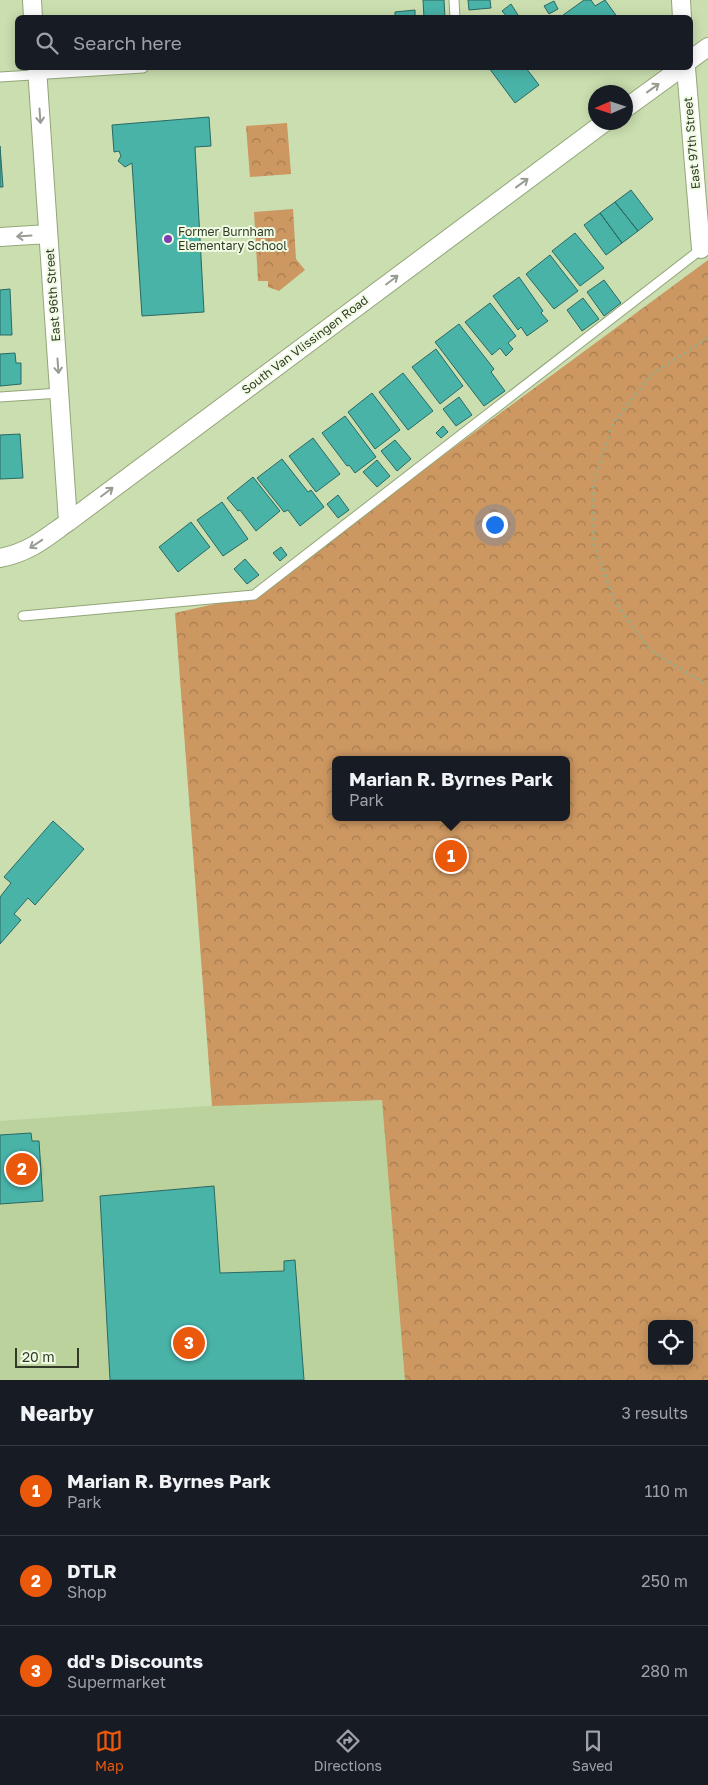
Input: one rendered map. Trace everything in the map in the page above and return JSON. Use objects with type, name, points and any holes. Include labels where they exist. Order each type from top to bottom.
[{"type":"street","points":[[32,0],[34,15]]},
{"type":"street","points":[[680,0],[682,15]]},
{"type":"street","points":[[693,58],[708,47]]},
{"type":"street","points":[[633,103],[678,70]]},
{"type":"street","name":"East 97th Street","points":[[686,70],[704,246]]},
{"type":"street","name":"East 96th Street","points":[[37,71],[68,522]]},
{"type":"street","name":"South Van Vlissingen Road","points":[[0,558],[19,554],[34,546],[68,522],[594,130]]},
{"type":"street","points":[[0,237],[48,234]]},
{"type":"lane","points":[[454,0],[455,15]]},
{"type":"lane","points":[[0,77],[37,71],[73,70]]},
{"type":"lane","points":[[23,616],[254,595],[704,246]]},
{"type":"lane","points":[[0,397],[60,393]]},
{"type":"path","points":[[708,338],[652,374],[614,423],[593,485],[593,542],[615,602],[650,650],[708,684]]},
{"type":"shaded area","points":[[386,1093],[408,1380],[0,1380],[0,1121]]},
{"type":"green space","points":[[287,123],[291,174],[250,177],[246,126]]},
{"type":"green space","points":[[293,209],[296,259],[305,270],[279,291],[268,287],[268,281],[258,281],[254,212]]},
{"type":"green space","points":[[708,260],[708,1380],[405,1380],[382,1100],[212,1106],[175,613],[254,595]]},
{"type":"building","points":[[423,0],[444,0],[445,15],[424,15]]},
{"type":"building","points":[[468,0],[490,0],[491,8],[469,10]]},
{"type":"building","points":[[584,0],[591,0],[595,6],[605,0],[616,15],[563,15]]},
{"type":"building","points":[[554,1],[558,9],[549,14],[544,6]]},
{"type":"building","points":[[511,4],[518,15],[505,15],[502,11]]},
{"type":"building","points":[[415,10],[415,15],[395,15],[395,12]]},
{"type":"building","points":[[490,70],[528,70],[539,85],[515,103]]},
{"type":"building","name":"Former Burnham Elementary School","points":[[209,117],[211,146],[195,147],[204,312],[142,316],[132,163],[125,167],[118,161],[121,156],[119,151],[114,152],[112,125]]},
{"type":"building","points":[[0,146],[3,187],[0,187]]},
{"type":"building","points":[[631,190],[653,219],[638,231],[615,202]]},
{"type":"building","points":[[615,202],[638,231],[622,243],[600,213]]},
{"type":"building","points":[[600,213],[622,243],[606,255],[584,225]]},
{"type":"building","points":[[575,233],[604,268],[580,286],[552,251]]},
{"type":"building","points":[[550,255],[578,291],[554,309],[526,274]]},
{"type":"building","points":[[519,277],[548,321],[527,336],[521,327],[518,330],[493,296]]},
{"type":"building","points":[[604,280],[621,303],[604,316],[587,292]]},
{"type":"building","points":[[10,289],[12,335],[0,335],[0,290]]},
{"type":"building","points":[[583,298],[599,319],[582,331],[567,310]]},
{"type":"building","points":[[490,303],[516,336],[508,343],[513,349],[506,356],[500,348],[492,355],[465,322]]},
{"type":"building","points":[[459,324],[494,369],[491,372],[505,391],[484,406],[435,342]]},
{"type":"building","points":[[436,349],[463,386],[440,404],[412,367]]},
{"type":"building","points":[[15,353],[16,363],[21,363],[21,384],[0,386],[0,354]]},
{"type":"building","points":[[403,373],[433,411],[408,430],[379,392]]},
{"type":"building","points":[[372,393],[400,430],[375,449],[348,412]]},
{"type":"building","points":[[459,397],[472,415],[456,426],[443,409]]},
{"type":"building","points":[[345,416],[376,457],[355,473],[349,465],[347,466],[322,433]]},
{"type":"building","points":[[443,426],[448,432],[441,438],[436,433]]},
{"type":"building","points":[[20,434],[23,478],[0,479],[0,435]]},
{"type":"building","points":[[313,438],[340,474],[316,492],[289,456]]},
{"type":"building","points":[[395,440],[411,459],[397,471],[381,451]]},
{"type":"building","points":[[282,459],[308,492],[311,490],[324,507],[300,526],[288,510],[284,512],[257,478]]},
{"type":"building","points":[[377,460],[390,476],[377,487],[363,472]]},
{"type":"building","points":[[253,477],[280,511],[256,531],[240,510],[238,511],[227,498]]},
{"type":"building","points":[[338,495],[349,510],[338,518],[327,504]]},
{"type":"building","points":[[222,502],[248,539],[223,556],[197,520]]},
{"type":"building","points":[[191,522],[210,547],[178,572],[159,547]]},
{"type":"building","points":[[281,547],[287,555],[280,561],[273,553]]},
{"type":"building","points":[[245,559],[259,575],[247,584],[234,569]]},
{"type":"building","points":[[53,821],[84,849],[35,905],[28,898],[14,914],[21,920],[0,944],[0,897],[11,883],[4,877]]},
{"type":"building","points":[[31,1133],[32,1141],[39,1141],[43,1201],[0,1204],[0,1135]]},
{"type":"building","points":[[214,1186],[220,1273],[284,1271],[284,1261],[295,1260],[304,1380],[110,1380],[100,1196]]},
{"type":"place","name":"Former Burnham Elementary School","points":[[168,239]]},
{"type":"place","name":"Marian R. Byrnes Park","points":[[451,856]]},
{"type":"place","name":"DTLR","points":[[22,1169]]},
{"type":"place","name":"dd's Discounts","points":[[189,1343]]}]
